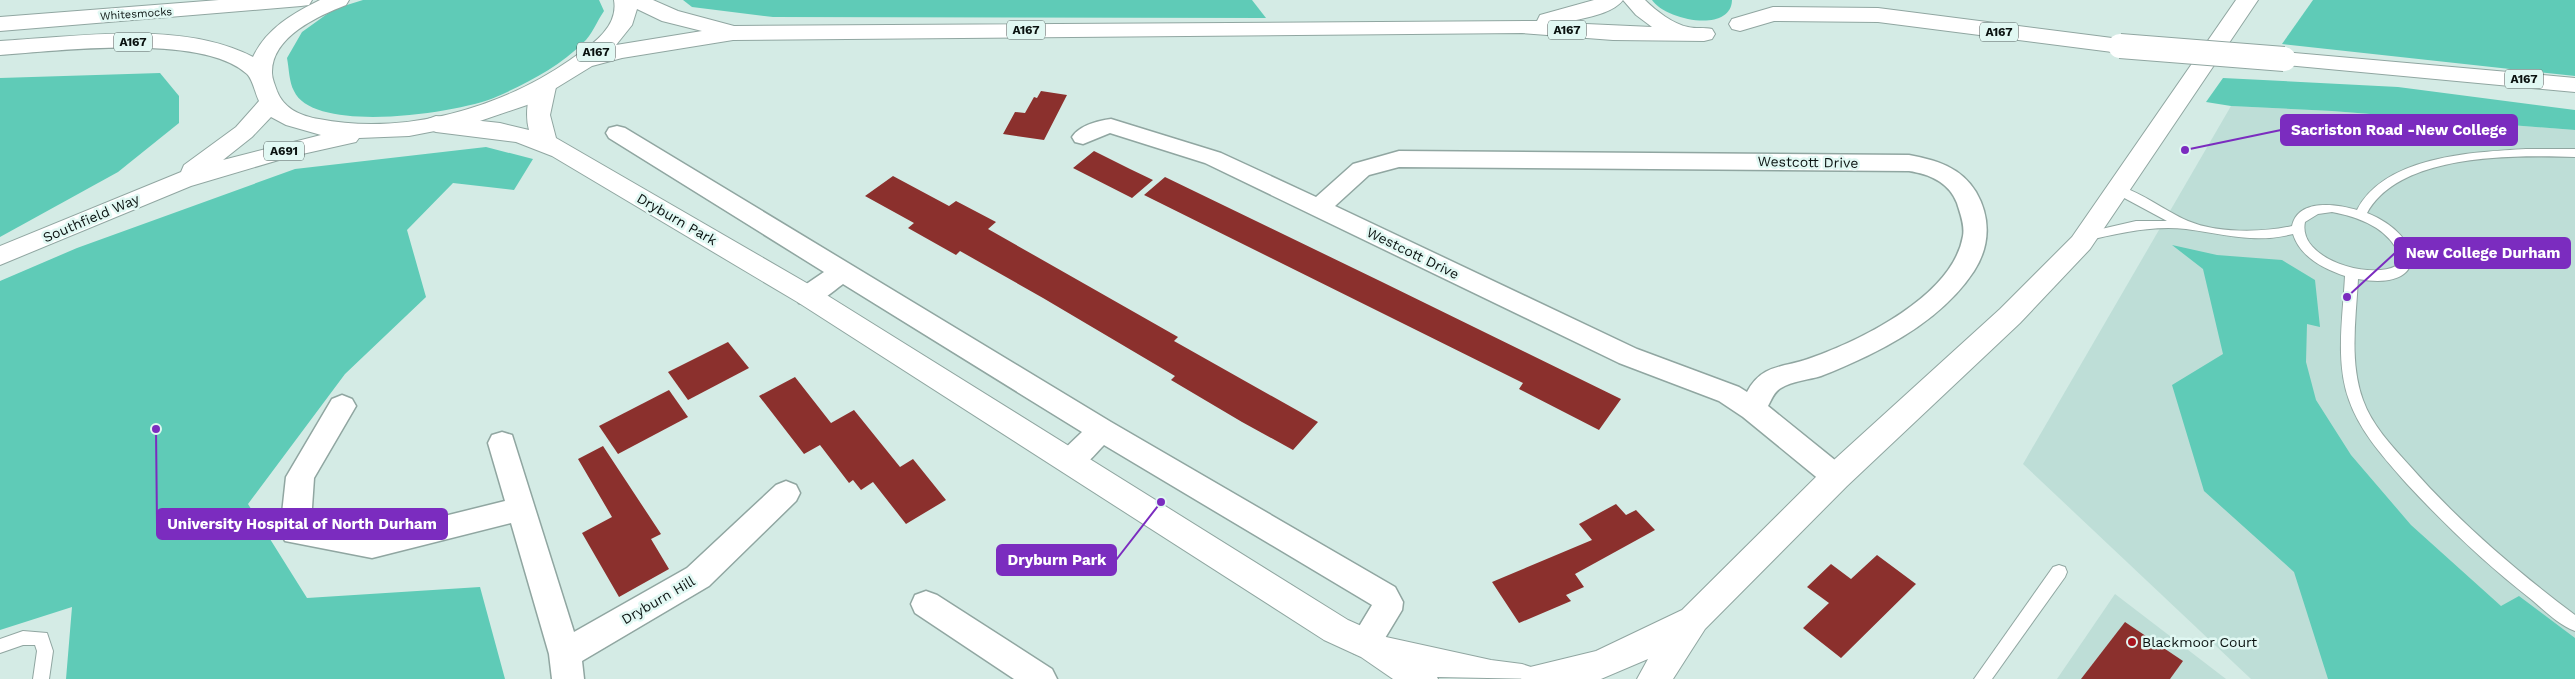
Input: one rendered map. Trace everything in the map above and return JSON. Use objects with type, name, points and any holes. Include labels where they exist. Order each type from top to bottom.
[{"type":"main road","name":"Whitesmocks","points":[[0,24],[301,0]]},
{"type":"main road","points":[[270,104],[260,73],[264,57],[272,44],[289,27],[306,15],[338,0]]},
{"type":"main road","name":"A167","points":[[270,104],[292,120],[339,131],[436,124],[488,112],[522,100],[583,61],[613,36],[623,20],[627,7],[625,0]]},
{"type":"main road","name":"A167","points":[[636,0],[670,16],[733,33]]},
{"type":"main road","name":"A167","points":[[1522,26],[1589,10],[1612,0]]},
{"type":"main road","points":[[1634,0],[1640,9],[1658,22],[1679,31],[1704,34],[1723,31],[1740,24],[1748,18],[1753,8],[1753,0]]},
{"type":"main road","name":"A167","points":[[1829,0],[1878,15]]},
{"type":"main road","points":[[1654,679],[1694,619],[1836,477],[2010,316],[2084,237],[2247,0]]},
{"type":"main road","name":"A167","points":[[1740,24],[1773,14],[1878,15],[2120,46],[2575,85]]},
{"type":"main road","name":"A167","points":[[583,61],[620,51],[733,33],[1522,26],[1613,32],[1704,34]]},
{"type":"main road","name":"Whitesmocks","points":[[0,48],[123,42],[198,46],[242,60],[260,73]]},
{"type":"main road","points":[[544,87],[538,115],[539,128],[546,142]]},
{"type":"main road","name":"Southfield Way","points":[[182,180],[244,132],[270,104]]},
{"type":"main road","name":"Dryburn Park","points":[[436,124],[481,128],[546,142],[808,296],[1336,630],[1369,645],[1420,679]]},
{"type":"main road","name":"Southfield Way","points":[[0,256],[182,180],[287,150],[387,129]]},
{"type":"main road","name":"Dryburn Park","points":[[1369,645],[1491,675],[1538,679],[1586,670],[1620,658],[1694,619]]},
{"type":"street","name":"Westcott Drive","points":[[1083,138],[1100,128],[1109,118],[1213,158],[1628,356],[1729,394],[1753,409],[1836,477]]},
{"type":"street","points":[[617,133],[1101,430],[1384,596],[1388,602],[1387,610],[1369,645]]},
{"type":"street","name":"Westcott Drive","points":[[1319,208],[1361,169],[1399,159],[1909,163],[1933,168],[1956,181],[1971,208],[1975,223],[1975,237],[1966,261],[1940,296],[1888,334],[1813,368],[1777,378],[1766,385],[1753,409]]},
{"type":"street","points":[[808,296],[843,271]]},
{"type":"street","points":[[342,406],[300,477],[295,532],[372,546],[521,509]]},
{"type":"street","points":[[1070,462],[1101,430]]},
{"type":"street","name":"Dryburn Hill","points":[[502,443],[567,667],[698,577],[786,493]]},
{"type":"street","points":[[926,604],[1041,679]]},
{"type":"lane","points":[[2360,215],[2372,195],[2411,172],[2458,159],[2487,154],[2575,153]]},
{"type":"lane","points":[[2118,190],[2186,225]]},
{"type":"lane","points":[[2332,208],[2360,215],[2393,234],[2403,245],[2406,257],[2405,266],[2398,272],[2385,276],[2352,273],[2326,263],[2312,253],[2300,240],[2297,229],[2299,218],[2309,211],[2332,208]]},
{"type":"lane","points":[[2084,237],[2136,224],[2186,225],[2212,231],[2255,235],[2277,235],[2297,229]]},
{"type":"lane","points":[[2352,273],[2350,314],[2352,388],[2362,415],[2376,437],[2438,507],[2528,589],[2575,624]]},
{"type":"lane","points":[[1982,679],[2059,572]]},
{"type":"lane","points":[[0,646],[23,638],[40,638],[45,651],[42,679]]},
{"type":"shaded area","points":[[2231,106],[2332,111],[2575,130],[2575,679],[2251,679],[2023,464]]},
{"type":"shaded area","points":[[2115,594],[2226,679],[2057,679]]},
{"type":"green space","points":[[363,0],[599,0],[604,11],[586,40],[564,59],[542,74],[519,86],[478,103],[422,114],[389,116],[357,116],[329,113],[307,105],[292,87],[287,58],[302,32],[334,9]]},
{"type":"green space","points":[[683,0],[1252,0],[1266,18],[773,17],[692,7]]},
{"type":"green space","points":[[1652,0],[1732,0],[1729,11],[1721,17],[1710,20],[1696,20],[1670,13],[1659,7]]},
{"type":"green space","points":[[2313,0],[2575,0],[2575,76],[2282,44]]},
{"type":"green space","points":[[160,73],[179,96],[179,123],[118,172],[0,237],[0,78]]},
{"type":"green space","points":[[2223,78],[2398,87],[2575,110],[2575,130],[2332,111],[2231,106],[2206,102]]},
{"type":"green space","points":[[486,147],[533,159],[514,190],[453,183],[407,230],[426,297],[345,374],[248,504],[307,598],[480,587],[505,679],[66,679],[72,607],[0,630],[0,281],[77,248],[295,169]]},
{"type":"green space","points":[[2172,245],[2217,255],[2282,260],[2315,280],[2320,327],[2307,324],[2306,362],[2316,400],[2351,455],[2411,525],[2501,606],[2519,596],[2575,638],[2575,679],[2328,679],[2294,572],[2204,491],[2172,385],[2223,354],[2203,269]]},
{"type":"building","points":[[1041,91],[1067,95],[1044,140],[1003,134],[1015,112],[1025,113],[1034,97],[1037,98]]},
{"type":"building","points":[[1094,151],[1153,180],[1132,198],[1073,168]]},
{"type":"building","points":[[893,176],[949,206],[956,201],[996,222],[988,229],[1178,337],[1174,341],[1318,422],[1293,450],[1242,422],[1171,380],[1175,376],[1043,298],[960,251],[956,255],[908,228],[914,223],[865,196]]},
{"type":"building","points":[[1165,177],[1621,399],[1599,430],[1519,389],[1523,383],[1144,195]]},
{"type":"building","points":[[728,342],[749,368],[688,400],[668,372]]},
{"type":"building","points":[[795,377],[831,423],[854,410],[900,467],[913,459],[946,500],[906,524],[873,482],[861,490],[853,480],[849,483],[820,445],[804,454],[759,396]]},
{"type":"building","points":[[669,390],[688,417],[618,454],[599,426]]},
{"type":"building","points":[[603,446],[661,534],[651,539],[669,569],[619,597],[582,533],[612,517],[578,459]]},
{"type":"building","points":[[1616,504],[1626,515],[1636,510],[1655,530],[1575,574],[1584,587],[1566,595],[1571,601],[1519,623],[1492,582],[1592,540],[1579,524]]},
{"type":"building","points":[[1877,555],[1916,584],[1841,658],[1803,628],[1829,603],[1807,587],[1831,564],[1851,579]]},
{"type":"building","name":"Blackmoor Court","points":[[2125,622],[2183,661],[2170,679],[2081,679]]},
{"type":"place","name":"Sacriston Road -New College","points":[[2185,150]]},
{"type":"place","name":"New College Durham","points":[[2347,297]]},
{"type":"place","name":"University Hospital of North Durham","points":[[156,429]]},
{"type":"place","name":"Dryburn Park","points":[[1161,502]]},
{"type":"place","name":"Blackmoor Court","points":[[2132,642]]}]
